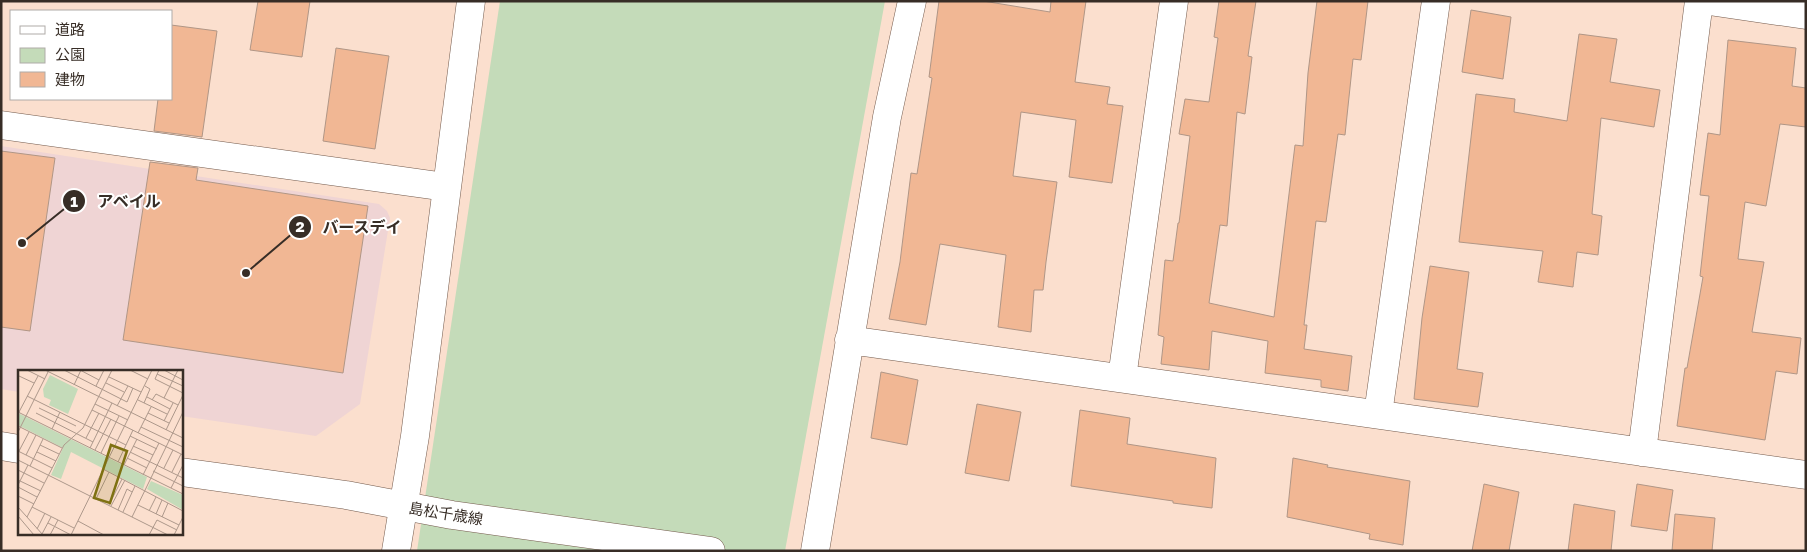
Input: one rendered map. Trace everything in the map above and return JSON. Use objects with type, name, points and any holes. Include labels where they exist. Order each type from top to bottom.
[{"type":"street","points":[[396,551],[415,436],[471,1]]},
{"type":"street","points":[[815,551],[849,340],[888,118],[912,1]]},
{"type":"street","points":[[1122,378],[1174,1]]},
{"type":"street","points":[[1378,414],[1436,1]]},
{"type":"street","points":[[1642,452],[1699,1]]},
{"type":"street","points":[[1708,1],[1806,15]]},
{"type":"street","points":[[1,124],[446,186]]},
{"type":"street","points":[[849,340],[1806,475]]},
{"type":"street","points":[[1,446],[18,448]]},
{"type":"street","name":"島松千歳線","points":[[182,472],[346,496],[452,515],[711,551]]},
{"type":"shaded area","points":[[1,146],[379,204],[387,211],[390,218],[360,404],[316,436],[182,416],[182,370],[18,370],[18,392],[1,389]]},
{"type":"green space","points":[[500,1],[885,1],[785,551],[417,551]]},
{"type":"building","points":[[258,1],[310,1],[302,57],[250,50]]},
{"type":"building","points":[[939,1],[983,1],[1050,12],[1051,1],[1086,1],[1075,82],[1110,87],[1107,104],[1123,106],[1112,183],[1069,177],[1076,120],[1021,112],[1013,176],[1057,182],[1043,290],[1034,290],[1031,332],[998,327],[1006,255],[940,244],[926,325],[889,319],[900,262],[911,173],[917,174],[932,78],[929,77]]},
{"type":"building","points":[[1219,1],[1256,1],[1248,56],[1252,57],[1245,114],[1237,112],[1227,226],[1220,225],[1209,303],[1274,317],[1295,145],[1303,146],[1308,73],[1317,1],[1368,1],[1361,60],[1353,59],[1345,135],[1338,134],[1326,222],[1316,221],[1304,325],[1307,325],[1304,349],[1352,356],[1348,391],[1321,387],[1321,380],[1265,373],[1268,341],[1212,331],[1209,370],[1161,364],[1164,337],[1158,335],[1165,260],[1173,261],[1190,136],[1179,134],[1185,99],[1209,102],[1218,38],[1214,37]]},
{"type":"building","points":[[1471,10],[1511,17],[1503,79],[1462,72]]},
{"type":"building","points":[[172,25],[217,31],[202,137],[154,131],[158,100],[172,100]]},
{"type":"building","points":[[1579,34],[1617,39],[1610,82],[1660,90],[1654,127],[1601,118],[1592,214],[1602,216],[1598,255],[1577,252],[1573,287],[1538,282],[1543,251],[1459,242],[1476,94],[1515,99],[1514,112],[1567,121]]},
{"type":"building","points":[[1728,40],[1796,48],[1792,86],[1806,88],[1806,127],[1780,124],[1766,206],[1745,202],[1738,259],[1764,262],[1752,332],[1801,338],[1797,374],[1776,371],[1765,440],[1677,426],[1685,368],[1687,368],[1703,277],[1700,276],[1709,196],[1700,195],[1708,133],[1720,135]]},
{"type":"building","points":[[336,48],[389,56],[375,149],[323,141]]},
{"type":"building","points":[[1,151],[55,158],[30,331],[1,327]]},
{"type":"building","points":[[150,162],[198,168],[196,180],[368,206],[343,373],[123,340]]},
{"type":"building","points":[[1430,266],[1469,272],[1457,369],[1483,373],[1478,407],[1414,399],[1422,318]]},
{"type":"building","points":[[881,372],[918,380],[907,445],[871,438]]},
{"type":"building","points":[[977,404],[1021,412],[1009,481],[965,473]]},
{"type":"building","points":[[1080,410],[1130,418],[1127,444],[1216,458],[1212,508],[1071,486]]},
{"type":"building","points":[[1293,458],[1328,465],[1327,467],[1410,481],[1403,545],[1369,539],[1370,534],[1287,517]]},
{"type":"building","points":[[1484,484],[1519,492],[1509,551],[1472,551]]},
{"type":"building","points":[[1637,484],[1673,490],[1667,531],[1631,526]]},
{"type":"building","points":[[1574,504],[1615,511],[1611,551],[1568,551]]},
{"type":"building","points":[[1675,514],[1715,518],[1712,551],[1672,551]]},
{"type":"place","name":"アベイル","points":[[22,243]]},
{"type":"place","name":"バースデイ","points":[[246,273]]}]
